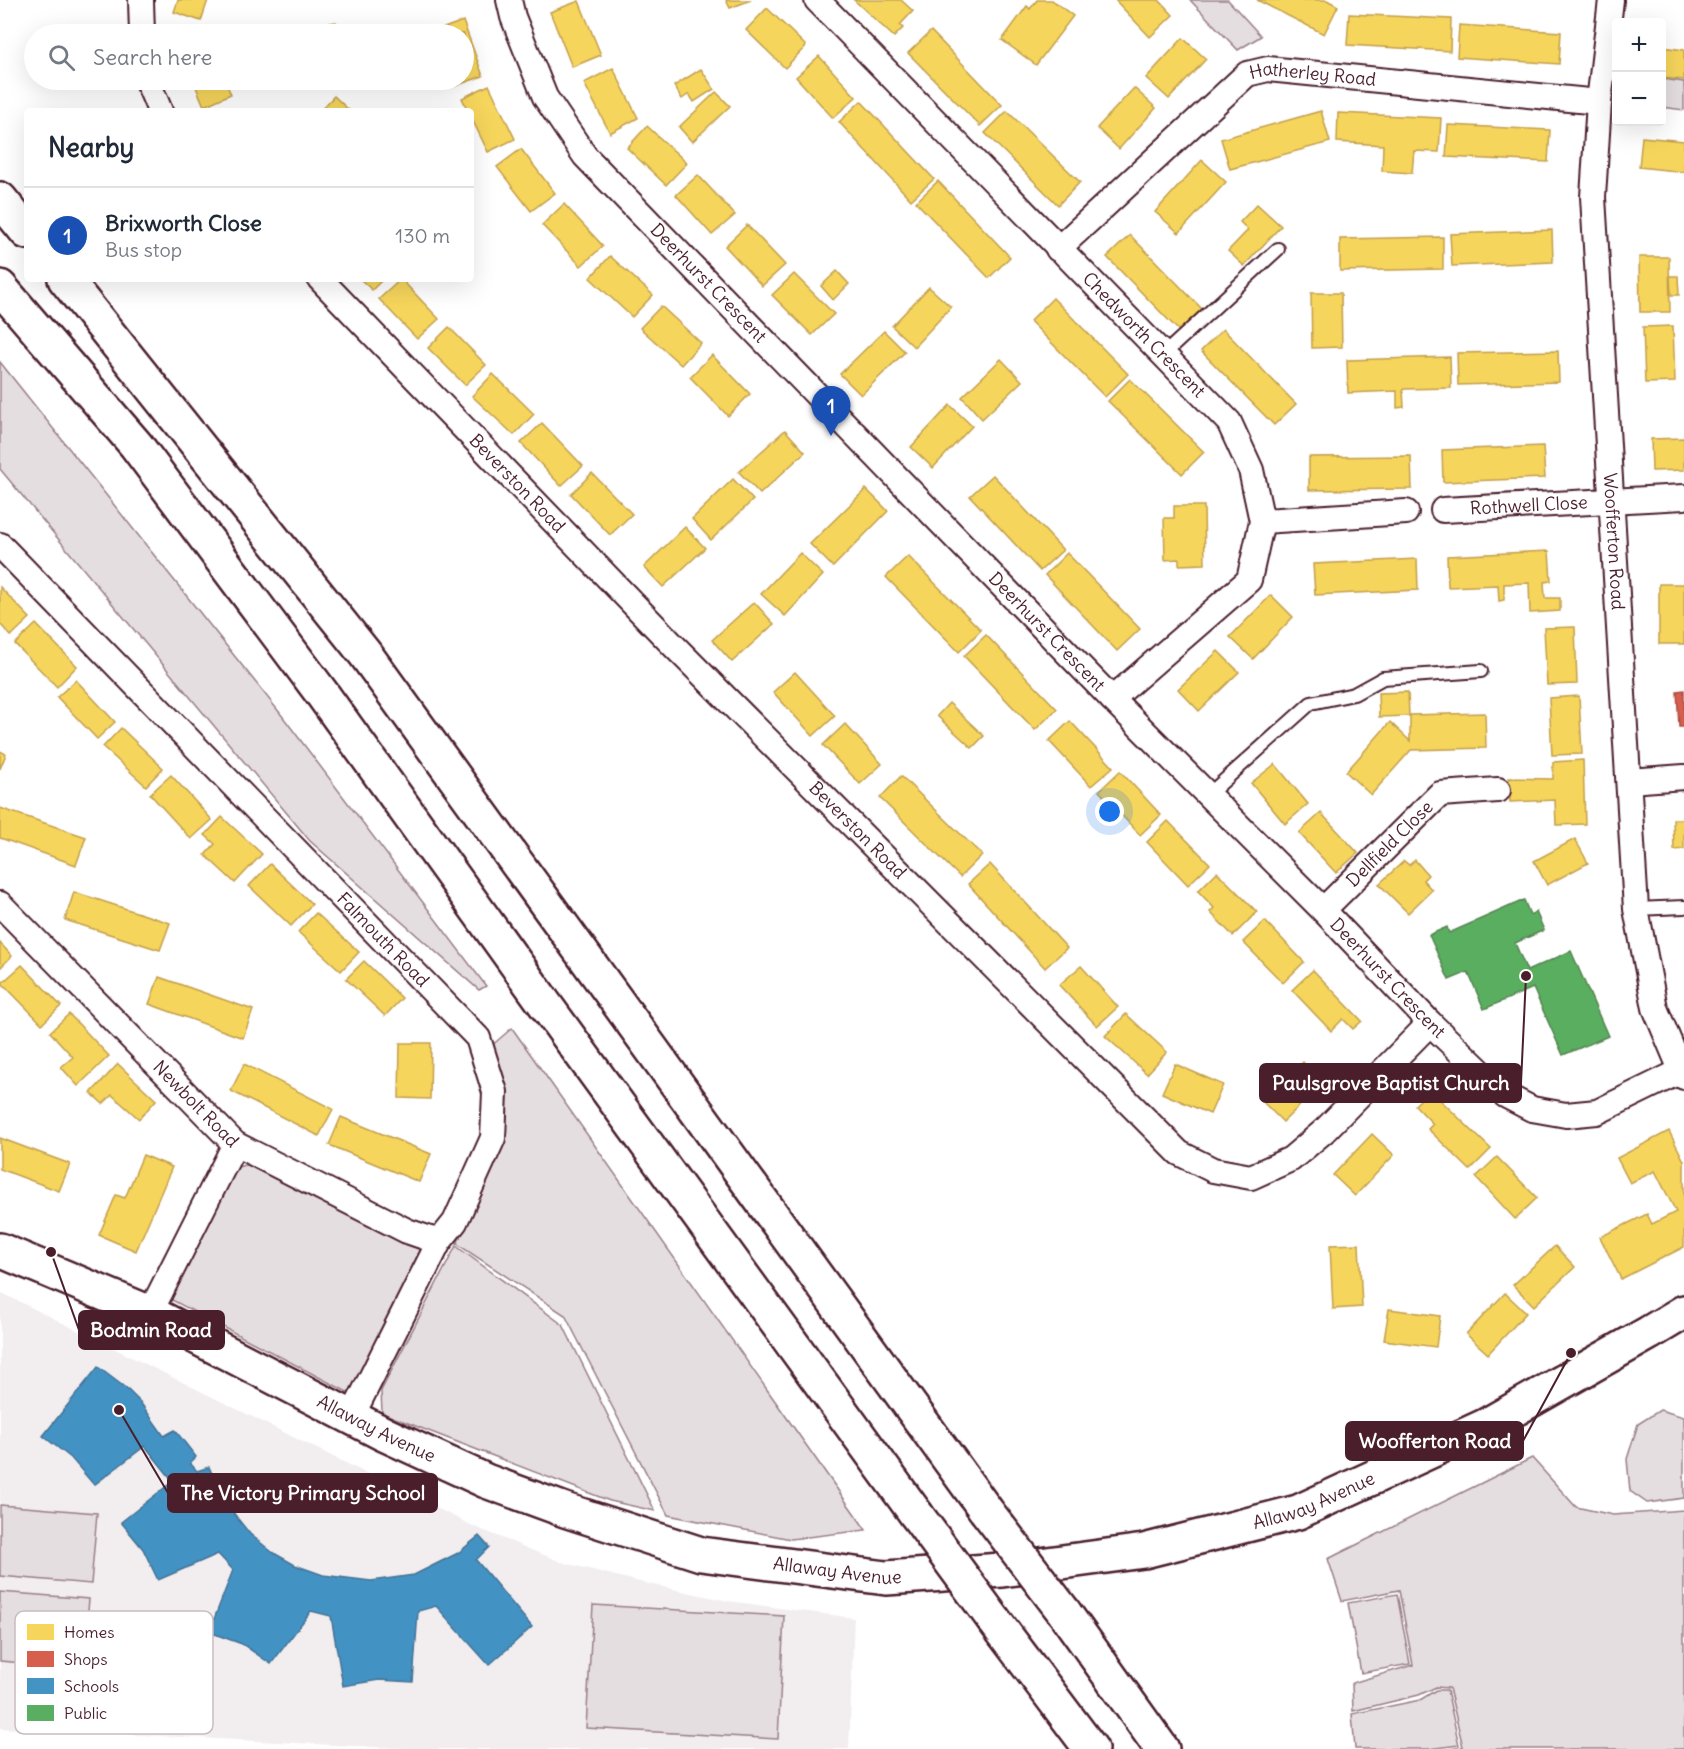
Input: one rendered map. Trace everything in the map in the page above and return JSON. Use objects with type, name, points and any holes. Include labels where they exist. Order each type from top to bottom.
[{"type":"main road","points":[[0,199],[24,228]]},
{"type":"main road","points":[[67,282],[366,655],[985,1509],[1064,1612],[1162,1749]]},
{"type":"main road","points":[[0,287],[136,445],[329,705],[916,1514],[1091,1749]]},
{"type":"main road","name":"Allaway Avenue","points":[[0,1250],[150,1314],[394,1439],[486,1481],[565,1510],[701,1554],[886,1578],[1002,1570],[1144,1551],[1298,1512],[1485,1426],[1684,1312]]},
{"type":"street","points":[[141,0],[142,24]]},
{"type":"street","name":"Deerhurst Crescent","points":[[509,0],[513,17],[545,97],[585,156],[1112,699],[1323,910],[1430,1023],[1505,1095],[1532,1109],[1566,1114],[1597,1112],[1682,1074]]},
{"type":"street","name":"Chedworth Crescent","points":[[817,0],[1229,422],[1251,470],[1262,521],[1249,580],[1112,699]]},
{"type":"street","name":"Woofferton Road","points":[[1611,0],[1599,102],[1593,197],[1636,909],[1656,1008],[1682,1074]]},
{"type":"street","name":"Hatherley Road","points":[[1058,249],[1247,74],[1268,69],[1599,102]]},
{"type":"street","points":[[151,90],[159,108]]},
{"type":"street","name":"Beverston Road","points":[[323,282],[671,643],[1179,1153],[1213,1170],[1251,1177],[1291,1159],[1324,1131],[1430,1023]]},
{"type":"street","name":"Rothwell Close","points":[[1443,510],[1684,497]]},
{"type":"street","points":[[1262,521],[1406,512]]},
{"type":"street","name":"Falmouth Road","points":[[0,545],[478,1038],[495,1092],[493,1138],[454,1222],[439,1242],[352,1416]]},
{"type":"street","points":[[1629,781],[1684,777]]},
{"type":"street","name":"Dellfield Close","points":[[1323,910],[1440,794],[1498,790]]},
{"type":"street","name":"Newbolt Road","points":[[0,904],[235,1144],[407,1231],[439,1242]]},
{"type":"street","points":[[150,1314],[235,1144]]},
{"type":"lane","points":[[1163,355],[1278,249]]},
{"type":"lane","points":[[1208,795],[1311,703],[1354,694],[1383,678],[1481,671]]},
{"type":"lane","points":[[1636,909],[1684,907]]},
{"type":"shaded area","points":[[1190,0],[1228,0],[1261,36],[1238,50]]},
{"type":"shaded area","points":[[1666,80],[1684,82],[1684,110],[1666,108]]},
{"type":"shaded area","points":[[0,362],[280,713],[486,986],[479,990],[310,841],[0,469]]},
{"type":"shaded area","points":[[512,1028],[866,1530],[791,1539],[668,1515],[565,1315],[457,1244],[499,1150],[490,1047]]},
{"type":"shaded area","points":[[252,1163],[423,1251],[353,1395],[170,1299],[238,1167]]},
{"type":"shaded area","points":[[456,1246],[563,1325],[655,1511],[610,1501],[382,1413],[381,1391]]},
{"type":"shaded area","points":[[0,1292],[475,1527],[561,1562],[728,1601],[854,1618],[849,1749],[413,1749],[118,1734],[213,1734],[213,1611],[15,1611],[15,1729],[0,1728]]},
{"type":"shaded area","points":[[1660,1410],[1684,1417],[1684,1498],[1647,1503],[1630,1491],[1627,1459],[1638,1424]]},
{"type":"shaded area","points":[[1532,1458],[1576,1507],[1613,1515],[1684,1510],[1684,1749],[1451,1749],[1463,1747],[1449,1688],[1436,1687],[1419,1695],[1353,1711],[1352,1683],[1413,1665],[1399,1590],[1342,1601],[1328,1559]]},
{"type":"shaded area","points":[[0,1505],[97,1513],[91,1584],[0,1576]]},
{"type":"shaded area","points":[[0,1592],[89,1599],[88,1611],[15,1611],[15,1662],[0,1661]]},
{"type":"shaded area","points":[[1397,1594],[1410,1664],[1361,1673],[1348,1603]]},
{"type":"shaded area","points":[[593,1605],[784,1616],[778,1739],[586,1728]]},
{"type":"shaded area","points":[[1436,1690],[1447,1690],[1459,1745],[1429,1749],[1355,1749],[1352,1714],[1420,1700]]},
{"type":"building: Homes","points":[[178,0],[208,0],[201,21],[174,12]]},
{"type":"building: Homes","points":[[726,0],[751,0],[730,8]]},
{"type":"building: Homes","points":[[854,0],[901,0],[913,11],[900,25],[903,28],[894,37]]},
{"type":"building: Homes","points":[[1037,0],[1052,0],[1073,16],[1036,65],[1002,40],[1027,6],[1030,9]]},
{"type":"building: Homes","points":[[1115,0],[1159,0],[1173,15],[1150,37]]},
{"type":"building: Homes","points":[[1257,0],[1327,0],[1338,6],[1324,34]]},
{"type":"building: Homes","points":[[579,1],[601,55],[572,67],[550,12]]},
{"type":"building: Homes","points":[[767,8],[806,46],[785,68],[746,30]]},
{"type":"building: Homes","points":[[1349,14],[1451,19],[1450,51],[1347,45]]},
{"type":"building: Homes","points":[[1459,25],[1561,32],[1559,64],[1457,57]]},
{"type":"building: Homes","points":[[931,31],[1002,105],[980,126],[908,53]]},
{"type":"building: Homes","points":[[1183,38],[1206,59],[1169,99],[1146,78]]},
{"type":"building: Homes","points":[[1666,48],[1684,50],[1684,80],[1666,78]]},
{"type":"building: Homes","points":[[474,51],[483,76],[474,79]]},
{"type":"building: Homes","points":[[819,56],[856,97],[833,118],[796,77]]},
{"type":"building: Homes","points":[[613,68],[638,118],[610,133],[584,83]]},
{"type":"building: Homes","points":[[701,69],[714,89],[694,102],[689,94],[682,99],[674,86]]},
{"type":"building: Homes","points":[[489,85],[515,139],[488,152],[474,123],[474,108],[467,108],[462,98]]},
{"type":"building: Homes","points":[[1134,88],[1156,108],[1119,149],[1097,128]]},
{"type":"building: Homes","points":[[197,90],[229,90],[231,94],[204,106]]},
{"type":"building: Homes","points":[[716,92],[730,106],[692,142],[679,127]]},
{"type":"building: Homes","points":[[334,96],[347,108],[323,108]]},
{"type":"building: Homes","points":[[861,101],[934,179],[911,200],[839,122]]},
{"type":"building: Homes","points":[[1007,111],[1080,182],[1058,205],[985,133]]},
{"type":"building: Homes","points":[[1321,111],[1330,142],[1230,169],[1221,139]]},
{"type":"building: Homes","points":[[1338,113],[1441,118],[1439,152],[1414,151],[1412,173],[1382,171],[1383,145],[1337,142]]},
{"type":"building: Homes","points":[[1448,125],[1550,130],[1548,162],[1446,157]]},
{"type":"building: Homes","points":[[647,126],[687,163],[666,185],[627,148]]},
{"type":"building: Homes","points":[[1642,137],[1684,141],[1684,172],[1639,167]]},
{"type":"building: Homes","points":[[521,149],[555,193],[531,211],[497,167]]},
{"type":"building: Homes","points":[[1202,160],[1226,182],[1179,233],[1155,212]]},
{"type":"building: Homes","points":[[698,175],[735,215],[712,235],[676,195]]},
{"type":"building: Homes","points":[[938,181],[1010,257],[989,278],[916,202]]},
{"type":"building: Homes","points":[[564,204],[603,246],[581,266],[542,225]]},
{"type":"building: Homes","points":[[1257,204],[1281,226],[1244,266],[1228,251],[1248,230],[1240,222]]},
{"type":"building: Homes","points":[[747,225],[785,265],[762,286],[725,246]]},
{"type":"building: Homes","points":[[1552,230],[1553,262],[1452,266],[1450,234]]},
{"type":"building: Homes","points":[[1130,235],[1202,309],[1179,331],[1107,257]]},
{"type":"building: Homes","points":[[1443,237],[1443,269],[1340,271],[1340,239]]},
{"type":"building: Homes","points":[[610,256],[653,295],[632,317],[590,278]]},
{"type":"building: Homes","points":[[1639,257],[1669,257],[1670,312],[1640,312]]},
{"type":"building: Homes","points":[[837,271],[849,284],[833,300],[821,286]]},
{"type":"building: Homes","points":[[794,274],[834,314],[812,335],[772,295]]},
{"type":"building: Homes","points":[[1670,276],[1678,276],[1679,295],[1671,295]]},
{"type":"building: Homes","points":[[363,282],[380,282],[372,290]]},
{"type":"building: Homes","points":[[398,282],[404,282],[439,319],[417,339],[379,299]]},
{"type":"building: Homes","points":[[929,287],[951,307],[914,347],[892,326]]},
{"type":"building: Homes","points":[[1311,293],[1341,293],[1342,347],[1312,348]]},
{"type":"building: Homes","points":[[1053,298],[1128,374],[1105,397],[1030,321]]},
{"type":"building: Homes","points":[[661,306],[701,343],[681,365],[640,328]]},
{"type":"building: Homes","points":[[1673,326],[1675,382],[1645,383],[1643,327]]},
{"type":"building: Homes","points":[[449,327],[486,365],[465,385],[428,348]]},
{"type":"building: Homes","points":[[1223,329],[1296,404],[1274,425],[1201,351]]},
{"type":"building: Homes","points":[[884,331],[905,352],[861,395],[840,374]]},
{"type":"building: Homes","points":[[1558,351],[1559,382],[1458,385],[1457,353]]},
{"type":"building: Homes","points":[[712,355],[750,394],[728,416],[690,377]]},
{"type":"building: Homes","points":[[1450,357],[1451,388],[1403,389],[1404,407],[1397,408],[1397,391],[1348,393],[1347,360]]},
{"type":"building: Homes","points":[[1001,359],[1022,381],[982,419],[962,397]]},
{"type":"building: Homes","points":[[493,374],[534,414],[514,435],[472,396]]},
{"type":"building: Homes","points":[[1130,379],[1204,452],[1182,474],[1108,401]]},
{"type":"building: Homes","points":[[950,405],[972,426],[933,468],[911,447]]},
{"type":"building: Homes","points":[[542,423],[583,466],[561,486],[521,443]]},
{"type":"building: Homes","points":[[785,430],[805,452],[760,494],[739,472]]},
{"type":"building: Homes","points":[[1684,438],[1684,470],[1652,471],[1651,439]]},
{"type":"building: Homes","points":[[1543,446],[1545,478],[1443,482],[1442,450]]},
{"type":"building: Homes","points":[[1411,456],[1412,489],[1309,490],[1309,457]]},
{"type":"building: Homes","points":[[592,473],[632,514],[610,535],[571,494]]},
{"type":"building: Homes","points":[[993,475],[1063,550],[1040,571],[970,496]]},
{"type":"building: Homes","points":[[733,479],[753,500],[711,540],[692,519]]},
{"type":"building: Homes","points":[[866,489],[888,511],[833,567],[810,544]]},
{"type":"building: Homes","points":[[1174,506],[1204,506],[1205,564],[1179,565],[1179,559],[1165,560],[1164,518],[1174,518]]},
{"type":"building: Homes","points":[[685,527],[705,548],[663,587],[644,567]]},
{"type":"building: Homes","points":[[1549,551],[1551,581],[1544,582],[1545,598],[1560,598],[1560,611],[1530,613],[1529,583],[1504,584],[1504,600],[1499,601],[1498,585],[1448,587],[1447,556]]},
{"type":"building: Homes","points":[[800,553],[823,575],[785,616],[761,594]]},
{"type":"building: Homes","points":[[1067,553],[1140,629],[1117,651],[1045,575]]},
{"type":"building: Homes","points":[[908,556],[981,630],[959,652],[886,577]]},
{"type":"building: Homes","points":[[1417,559],[1418,590],[1315,595],[1313,564]]},
{"type":"building: Homes","points":[[1659,584],[1684,584],[1684,644],[1659,644]]},
{"type":"building: Homes","points":[[0,587],[30,618],[11,636],[0,624]]},
{"type":"building: Homes","points":[[1271,595],[1293,617],[1253,659],[1230,637]]},
{"type":"building: Homes","points":[[754,602],[774,624],[732,662],[712,640]]},
{"type":"building: Homes","points":[[36,624],[77,666],[57,687],[15,644]]},
{"type":"building: Homes","points":[[1575,627],[1577,684],[1547,685],[1544,628]]},
{"type":"building: Homes","points":[[986,635],[1057,709],[1035,730],[964,656]]},
{"type":"building: Homes","points":[[1218,651],[1239,672],[1199,711],[1178,689]]},
{"type":"building: Homes","points":[[795,672],[835,716],[813,736],[773,692]]},
{"type":"building: Homes","points":[[76,680],[115,722],[97,739],[57,697]]},
{"type":"building: Homes","points":[[1408,692],[1409,716],[1379,717],[1378,693]]},
{"type":"building: Homes","points":[[1579,696],[1582,754],[1552,755],[1549,698]]},
{"type":"building: Homes","points":[[949,703],[984,736],[972,748],[937,716]]},
{"type":"building: Homes","points":[[1485,713],[1486,748],[1411,750],[1371,795],[1346,772],[1390,722],[1410,741],[1410,715]]},
{"type":"building: Homes","points":[[1070,721],[1113,767],[1091,786],[1049,741]]},
{"type":"building: Homes","points":[[845,724],[882,764],[860,784],[823,745]]},
{"type":"building: Homes","points":[[121,728],[163,768],[146,786],[103,747]]},
{"type":"building: Homes","points":[[0,751],[6,754],[0,769]]},
{"type":"building: Homes","points":[[1583,760],[1585,824],[1556,825],[1555,800],[1510,802],[1509,778],[1553,779],[1553,762]]},
{"type":"building: Homes","points":[[1275,764],[1308,804],[1285,824],[1251,783]]},
{"type":"building: Homes","points":[[1120,771],[1161,815],[1140,835],[1099,791]]},
{"type":"building: Homes","points":[[171,775],[212,820],[191,839],[150,794]]},
{"type":"building: Homes","points":[[901,776],[982,855],[960,877],[880,798]]},
{"type":"building: Homes","points":[[0,808],[86,837],[76,865],[0,838]]},
{"type":"building: Homes","points":[[1321,813],[1358,853],[1336,873],[1299,833]]},
{"type":"building: Homes","points":[[222,817],[262,854],[235,883],[205,855],[215,844],[205,835]]},
{"type":"building: Homes","points":[[1673,819],[1684,819],[1684,849],[1674,850]]},
{"type":"building: Homes","points":[[1168,821],[1210,864],[1188,885],[1147,842]]},
{"type":"building: Homes","points":[[1575,839],[1588,863],[1547,885],[1534,861]]},
{"type":"building: Homes","points":[[1415,860],[1428,875],[1423,880],[1432,890],[1408,913],[1379,884],[1404,861],[1409,865]]},
{"type":"building: Homes","points":[[270,864],[312,904],[291,926],[249,886]]},
{"type":"building: Homes","points":[[990,864],[1067,948],[1045,968],[968,884]]},
{"type":"building: Homes","points":[[1217,872],[1257,912],[1233,936],[1210,912],[1214,908],[1198,891]]},
{"type":"building: Homes","points":[[74,892],[170,923],[160,950],[65,920]]},
{"type":"building: Homes","points":[[316,913],[359,952],[341,971],[298,932]]},
{"type":"building: Homes","points":[[1265,921],[1304,962],[1283,983],[1243,942]]},
{"type":"building: Homes","points":[[0,943],[12,956],[0,968]]},
{"type":"building: Homes","points":[[364,961],[402,998],[385,1016],[346,979]]},
{"type":"building: Homes","points":[[22,965],[61,1006],[42,1024],[2,983]]},
{"type":"building: Homes","points":[[1081,966],[1118,1007],[1097,1026],[1059,985]]},
{"type":"building: Homes","points":[[1313,970],[1362,1021],[1353,1029],[1343,1019],[1331,1031],[1292,990]]},
{"type":"building: Homes","points":[[159,977],[253,1010],[243,1038],[149,1004]]},
{"type":"building: Homes","points":[[69,1014],[109,1056],[78,1086],[61,1067],[73,1057],[50,1032]]},
{"type":"building: Homes","points":[[1126,1014],[1167,1052],[1147,1074],[1105,1036]]},
{"type":"building: Homes","points":[[400,1043],[431,1043],[430,1099],[399,1098]]},
{"type":"building: Homes","points":[[1303,1062],[1323,1083],[1283,1122],[1262,1101]]},
{"type":"building: Homes","points":[[118,1064],[156,1100],[139,1119],[112,1095],[103,1104],[91,1093]]},
{"type":"building: Homes","points":[[244,1064],[333,1109],[319,1136],[231,1091]]},
{"type":"building: Homes","points":[[1175,1064],[1223,1085],[1210,1114],[1162,1093]]},
{"type":"building: Homes","points":[[1430,1090],[1491,1149],[1470,1170],[1428,1129],[1433,1124],[1415,1105]]},
{"type":"building: Homes","points":[[341,1117],[431,1154],[419,1182],[329,1145]]},
{"type":"building: Homes","points":[[1669,1131],[1684,1161],[1684,1247],[1621,1279],[1600,1237],[1647,1214],[1652,1224],[1676,1212],[1655,1171],[1630,1183],[1617,1158]]},
{"type":"building: Homes","points":[[1372,1134],[1394,1155],[1355,1196],[1333,1175]]},
{"type":"building: Homes","points":[[0,1138],[70,1164],[59,1191],[0,1169]]},
{"type":"building: Homes","points":[[143,1155],[172,1167],[136,1251],[99,1235],[116,1195],[125,1198]]},
{"type":"building: Homes","points":[[1497,1157],[1537,1198],[1515,1219],[1476,1177]]},
{"type":"building: Homes","points":[[1359,1244],[1362,1307],[1333,1309],[1330,1245]]},
{"type":"building: Homes","points":[[1555,1246],[1575,1267],[1534,1306],[1513,1285]]},
{"type":"building: Homes","points":[[1505,1293],[1526,1313],[1488,1354],[1466,1334]]},
{"type":"building: Homes","points":[[1389,1309],[1440,1316],[1436,1347],[1384,1340]]},
{"type":"building: Shops","points":[[1684,690],[1684,727],[1679,727],[1677,691]]},
{"type":"building: Schools","points":[[98,1367],[140,1402],[164,1436],[175,1430],[196,1457],[190,1463],[197,1471],[209,1467],[223,1498],[238,1519],[250,1534],[272,1552],[295,1565],[323,1575],[371,1581],[414,1575],[458,1553],[479,1536],[489,1547],[476,1560],[532,1627],[489,1665],[436,1606],[418,1611],[413,1682],[379,1680],[343,1686],[331,1616],[311,1611],[271,1664],[242,1644],[213,1633],[213,1622],[233,1570],[218,1554],[158,1580],[143,1549],[121,1522],[173,1481],[145,1446],[94,1485],[71,1458],[43,1436]]},
{"type":"building: Public","points":[[1524,900],[1530,915],[1536,912],[1544,930],[1515,943],[1527,971],[1571,951],[1608,1036],[1563,1055],[1533,988],[1484,1009],[1468,972],[1449,980],[1429,935],[1447,927],[1449,933]]},
{"type":"place","name":"Brixworth Close","points":[[831,436]]},
{"type":"place","name":"Paulsgrove Baptist Church","points":[[1526,976]]},
{"type":"place","name":"Bodmin Road","points":[[51,1252]]},
{"type":"place","name":"Woofferton Road","points":[[1571,1353]]},
{"type":"place","name":"The Victory Primary School","points":[[119,1410]]}]
